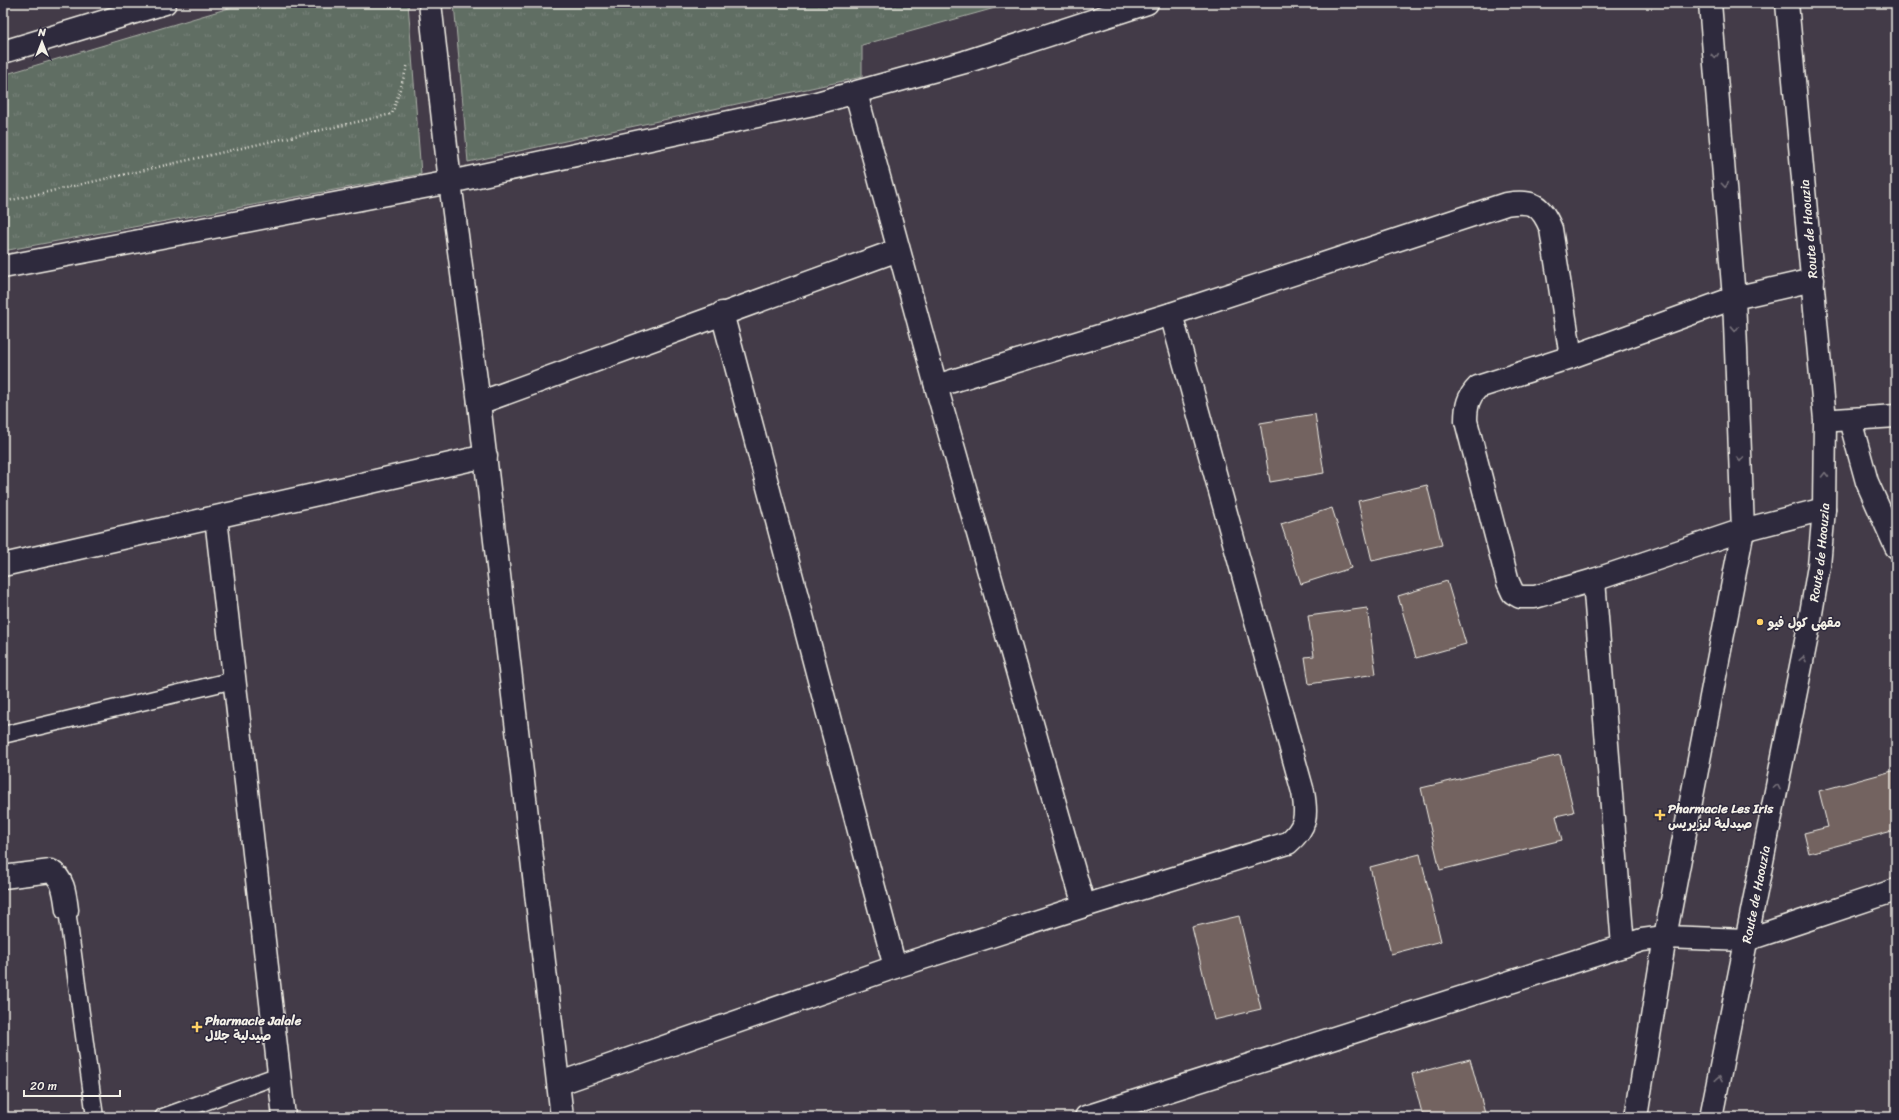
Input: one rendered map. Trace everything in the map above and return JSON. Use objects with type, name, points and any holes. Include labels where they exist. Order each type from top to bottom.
[{"type":"street","points":[[3,52],[165,3]]},
{"type":"street","points":[[430,3],[450,182],[480,403],[560,1083],[562,1117]]},
{"type":"street","points":[[3,267],[450,182],[856,93],[965,62],[1147,3]]},
{"type":"street","name":"Route de Haouzia","points":[[1711,1117],[1808,631],[1819,566],[1824,508],[1825,420],[1787,3]]},
{"type":"street","points":[[1636,1117],[1665,937],[1743,530],[1734,298],[1709,10]]},
{"type":"street","points":[[856,93],[936,386],[1084,906]]},
{"type":"street","points":[[936,386],[1171,314],[1506,204],[1524,202],[1536,206],[1546,216],[1551,229],[1572,357]]},
{"type":"street","points":[[480,403],[722,313],[898,250]]},
{"type":"street","points":[[1813,280],[1734,298],[1572,357],[1478,387],[1470,395],[1466,407],[1466,421],[1508,582],[1513,593],[1520,597],[1535,597],[1594,580],[1743,530],[1824,508]]},
{"type":"street","points":[[722,313],[896,967]]},
{"type":"street","points":[[560,1083],[896,967],[1084,906],[1288,843],[1299,834],[1304,821],[1305,807],[1303,792],[1171,314]]},
{"type":"street","points":[[1825,420],[1850,420],[1896,416]]},
{"type":"street","points":[[1850,420],[1867,482],[1896,547]]},
{"type":"street","points":[[3,565],[486,456]]},
{"type":"street","points":[[216,518],[284,1117]]},
{"type":"street","points":[[1594,580],[1623,946]]},
{"type":"street","points":[[3,877],[51,871],[60,880],[64,891],[67,910]]},
{"type":"street","points":[[1086,1117],[1642,940],[1665,937],[1746,940],[1896,890]]},
{"type":"lane","points":[[3,735],[234,680]]},
{"type":"lane","points":[[67,910],[95,1117]]},
{"type":"lane","points":[[163,1117],[279,1075]]},
{"type":"path","points":[[3,202],[392,114],[408,62]]},
{"type":"green space","points":[[246,3],[408,3],[421,174],[3,251],[3,75]]},
{"type":"green space","points":[[454,3],[1013,3],[862,45],[862,77],[468,162]]},
{"type":"building","points":[[1315,414],[1324,473],[1270,482],[1260,423]]},
{"type":"building","points":[[1427,485],[1442,545],[1372,561],[1358,501]]},
{"type":"building","points":[[1332,508],[1351,568],[1301,584],[1281,524]]},
{"type":"building","points":[[1447,581],[1466,644],[1416,658],[1398,596]]},
{"type":"building","points":[[1367,608],[1376,674],[1309,684],[1305,657],[1314,656],[1308,616]]},
{"type":"building","points":[[1560,755],[1574,812],[1556,816],[1562,840],[1440,870],[1421,788]]},
{"type":"building","points":[[1896,770],[1896,830],[1809,853],[1804,833],[1828,827],[1819,791]]},
{"type":"building","points":[[1420,854],[1441,941],[1391,954],[1370,867]]},
{"type":"building","points":[[1239,916],[1261,1009],[1214,1020],[1192,927]]},
{"type":"building","points":[[1470,1059],[1486,1117],[1423,1117],[1412,1074]]},
{"type":"place","name":"مقهى كول فيو","points":[[1760,622]]},
{"type":"place","name":"Pharmacie Les Iris صيدلية ليزيريس","points":[[1660,815]]},
{"type":"place","name":"Pharmacie Jalale صيدلية جلال","points":[[197,1027]]}]
